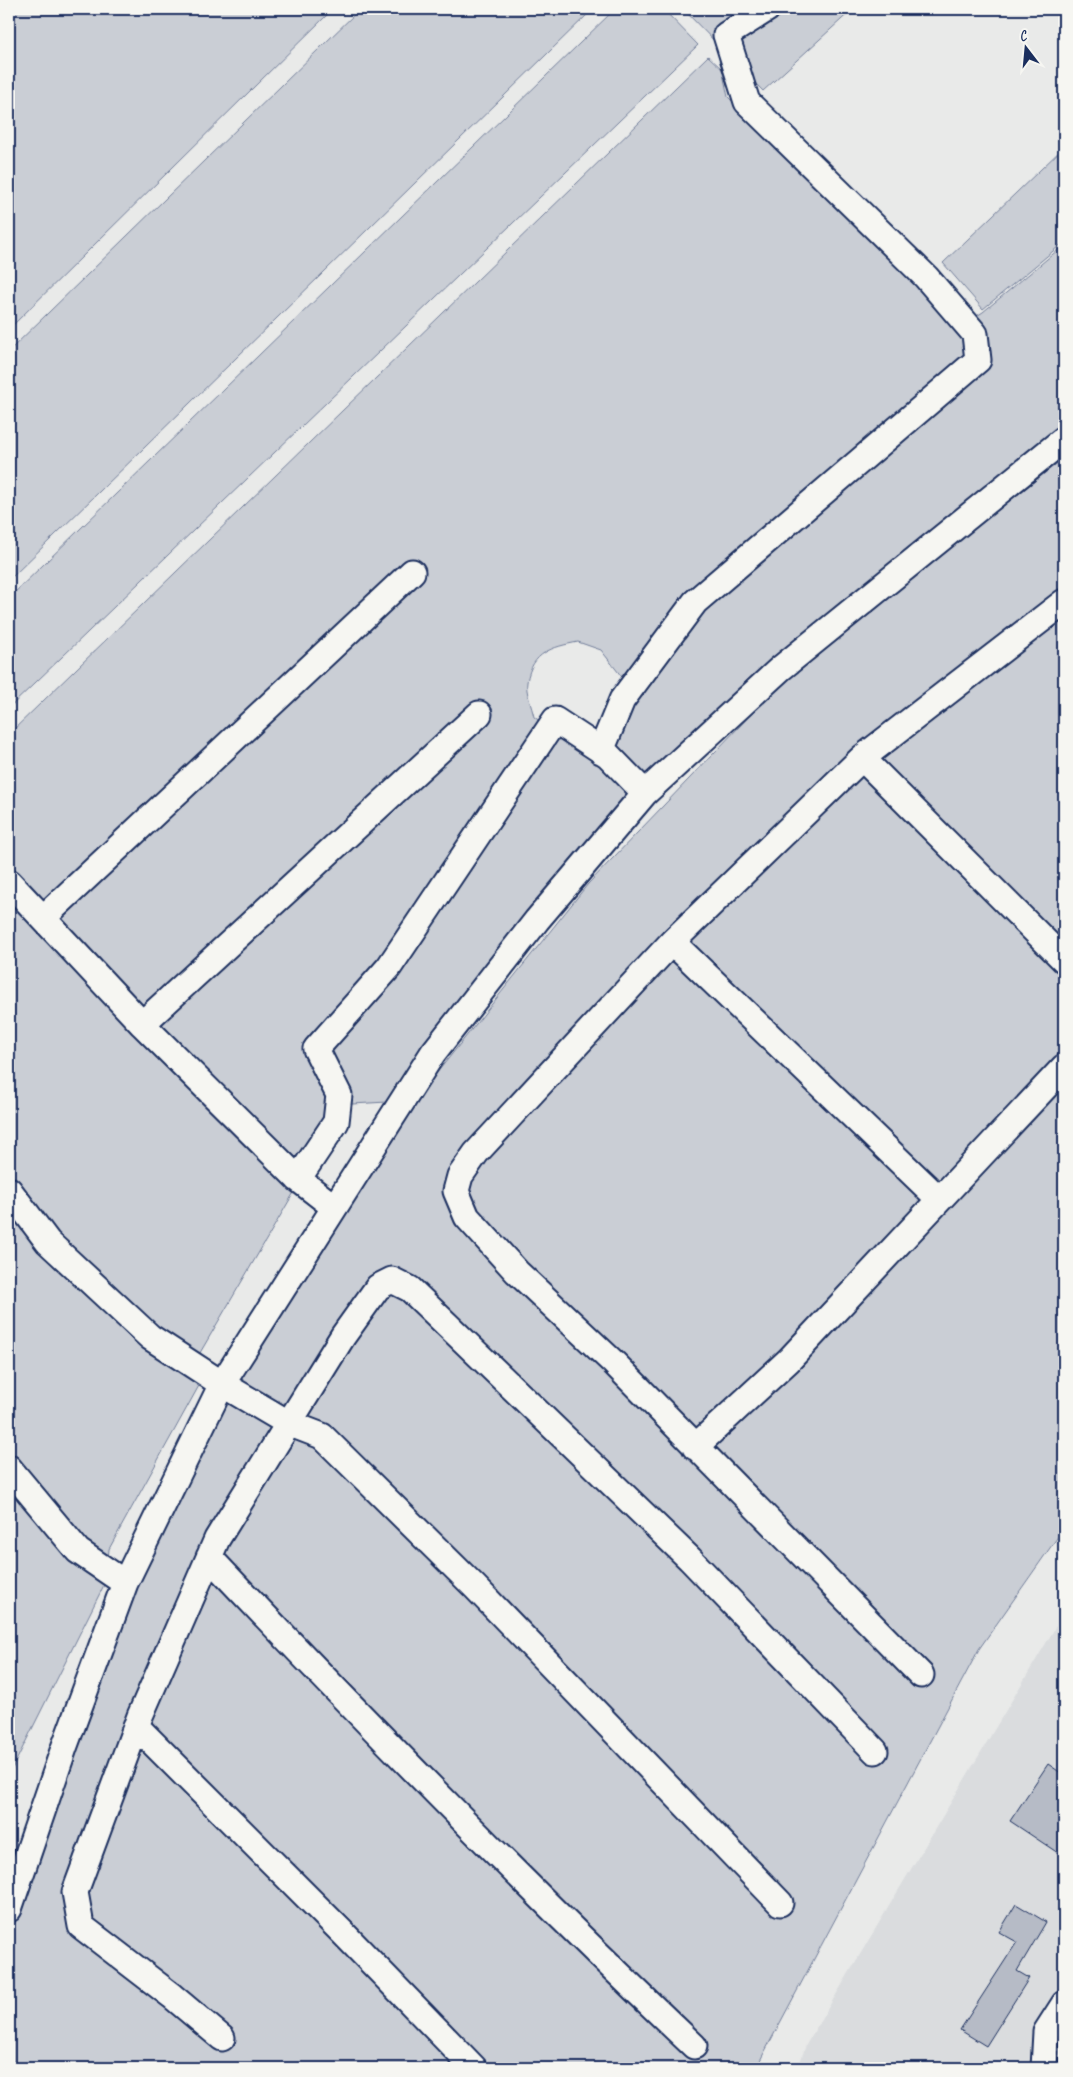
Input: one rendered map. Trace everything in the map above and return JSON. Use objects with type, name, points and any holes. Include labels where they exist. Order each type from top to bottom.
[{"type":"street","points":[[601,751],[622,700],[695,602],[978,360],[975,334],[926,277],[747,102],[726,35],[767,9]]},
{"type":"street","points":[[9,1909],[64,1748],[125,1583],[222,1384],[433,1053],[537,920],[645,793],[780,670],[1064,439]]},
{"type":"street","points":[[43,918],[412,572]]},
{"type":"street","points":[[921,1675],[614,1364],[517,1272],[467,1217],[456,1191],[460,1176],[476,1153],[672,942],[862,758],[1064,602]]},
{"type":"street","points":[[142,1024],[479,714]]},
{"type":"street","points":[[298,1179],[336,1122],[339,1094],[316,1049],[389,967],[555,720],[601,751],[645,793]]},
{"type":"street","points":[[862,758],[1064,960]]},
{"type":"street","points":[[9,882],[142,1024],[298,1179],[334,1208]]},
{"type":"street","points":[[672,942],[939,1199]]},
{"type":"street","points":[[695,1447],[789,1360],[1064,1066]]},
{"type":"street","points":[[9,1190],[48,1242],[150,1337],[222,1384],[288,1422],[322,1436],[383,1494],[780,1903]]},
{"type":"street","points":[[222,2038],[172,1996],[81,1926],[75,1892],[136,1726],[217,1539],[343,1336],[378,1287],[392,1280],[410,1289],[690,1559],[875,1751]]},
{"type":"street","points":[[9,1468],[78,1551],[125,1583]]},
{"type":"street","points":[[209,1557],[302,1656],[579,1938],[694,2046]]},
{"type":"street","points":[[136,1726],[343,1933],[474,2068]]},
{"type":"street","points":[[1044,2068],[1046,2032],[1064,2004]]},
{"type":"shaded area","points":[[9,9],[333,9],[9,329]]},
{"type":"shaded area","points":[[360,9],[593,9],[9,580],[9,351]]},
{"type":"shaded area","points":[[615,9],[663,9],[698,45],[9,708],[9,598]]},
{"type":"shaded area","points":[[683,9],[853,9],[763,91]]},
{"type":"shaded area","points":[[708,56],[722,69],[728,97],[964,324],[983,312],[1064,245],[1064,429],[747,690],[387,1102],[335,1105],[302,1172],[9,870],[9,734]],"holes":[[[578,642],[601,650],[622,677],[631,685],[590,755],[534,717],[527,682],[533,664],[538,657],[552,649]]]},
{"type":"shaded area","points":[[1064,147],[1064,242],[983,309],[943,263]]},
{"type":"shaded area","points":[[1064,458],[1064,1528],[979,1649],[756,2068],[9,2068],[9,1941],[75,1740],[147,1564],[221,1402],[392,1129],[588,884],[790,674]]},
{"type":"shaded area","points":[[9,890],[296,1189],[194,1363],[53,1240],[9,1180]]},
{"type":"shaded area","points":[[9,1201],[201,1382],[109,1549],[106,1581],[9,1775]]},
{"type":"shaded area","points":[[1064,1613],[1064,2068],[798,2068],[806,2045]]},
{"type":"building","points":[[1048,1764],[1064,1775],[1064,1857],[1010,1821]]},
{"type":"building","points":[[1016,1904],[1046,1922],[1017,1971],[1029,1978],[986,2046],[960,2030],[1017,1942],[999,1932]]}]
